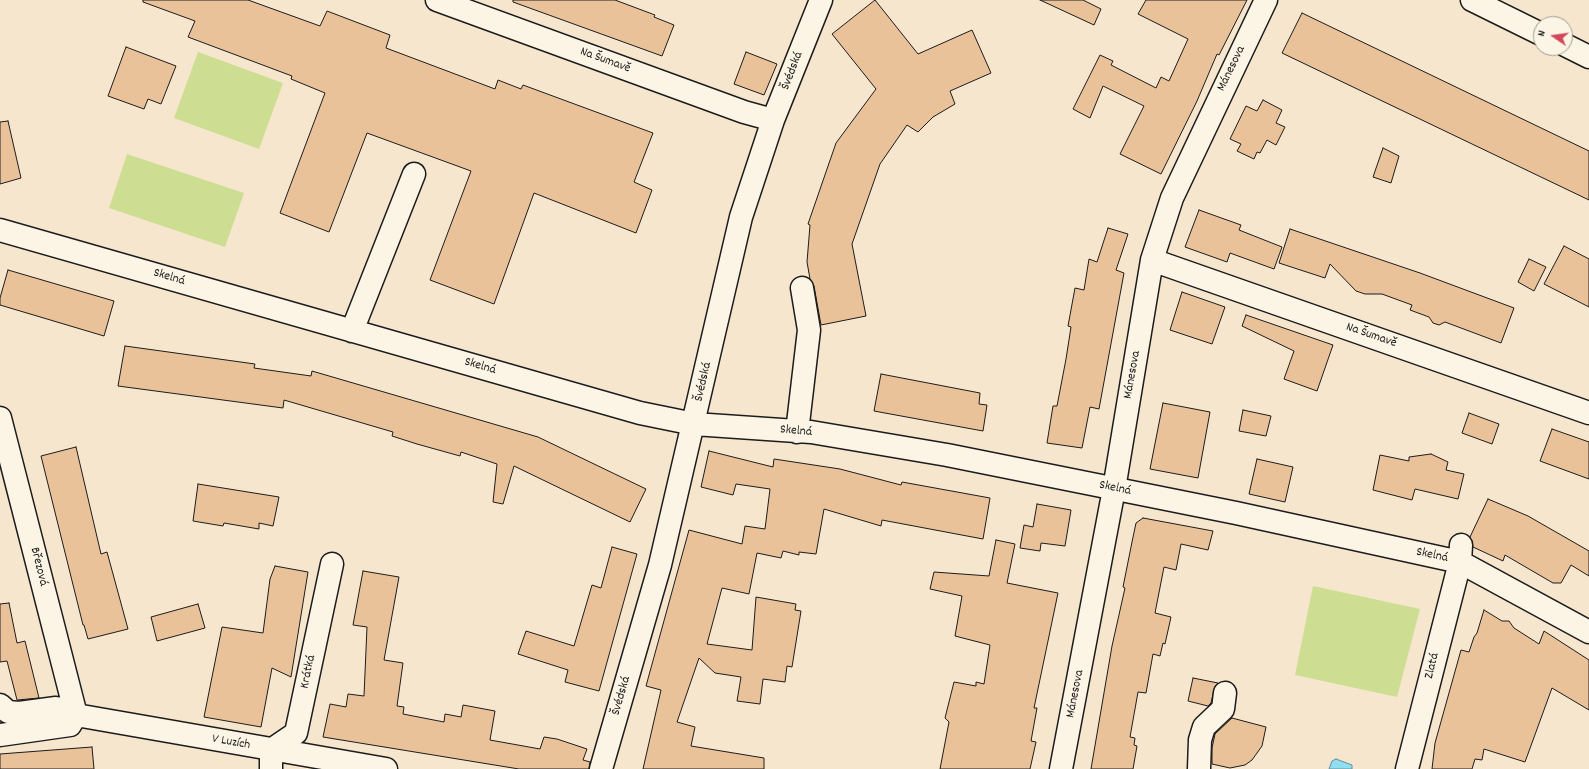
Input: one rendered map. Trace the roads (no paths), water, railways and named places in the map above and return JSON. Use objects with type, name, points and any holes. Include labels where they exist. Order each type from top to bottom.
[{"type":"street","name":"Na Šumavě","points":[[437,0],[744,112],[774,120]]},
{"type":"street","name":"Švédská","points":[[601,769],[660,565],[741,217],[774,120],[821,0]]},
{"type":"street","name":"Mánesova","points":[[1062,769],[1114,489],[1152,260],[1172,198],[1266,0]]},
{"type":"street","points":[[1472,0],[1533,30]]},
{"type":"street","points":[[1573,49],[1589,57]]},
{"type":"street","points":[[352,331],[414,174]]},
{"type":"street","name":"Skelná","points":[[0,230],[640,413],[694,424],[811,432],[948,455],[1236,513],[1461,554],[1589,632]]},
{"type":"street","name":"Na Šumavě","points":[[1152,260],[1589,413]]},
{"type":"street","points":[[797,432],[809,330],[802,288]]},
{"type":"street","name":"Březová","points":[[0,418],[76,715]]},
{"type":"street","name":"Zlatá","points":[[1407,769],[1461,554]]},
{"type":"street","name":"Krátká","points":[[271,760],[296,732],[332,564]]},
{"type":"street","points":[[1199,769],[1200,740],[1204,727],[1223,709],[1225,693]]},
{"type":"street","name":"V Luzích","points":[[0,705],[8,712],[19,713],[56,708],[76,715],[271,760],[386,769]]},
{"type":"street","points":[[0,735],[70,725],[76,715]]},
{"type":"water","points":[[1336,759],[1352,765],[1352,769],[1329,769],[1332,761]]}]
